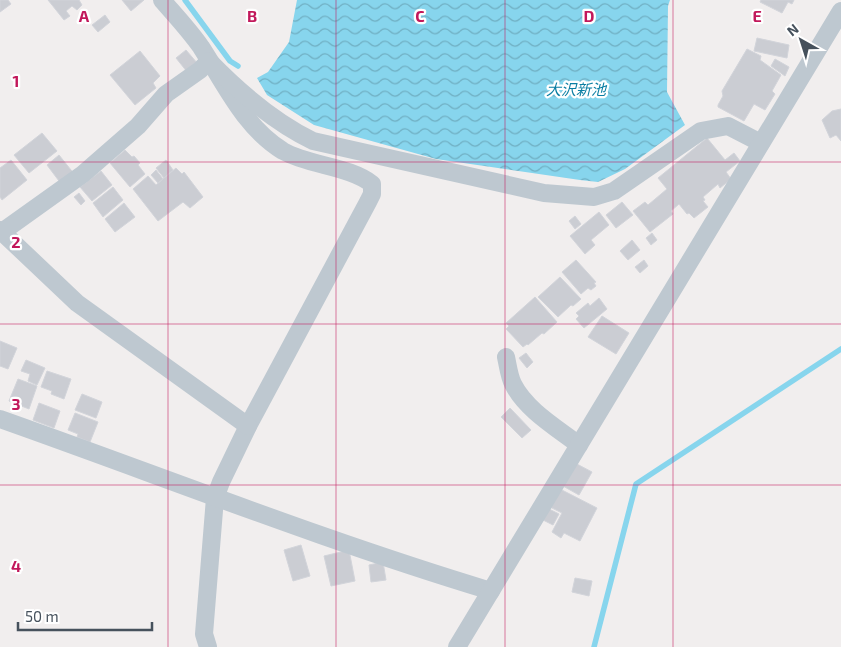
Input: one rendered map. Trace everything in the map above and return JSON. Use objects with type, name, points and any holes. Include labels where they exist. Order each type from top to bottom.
[{"type":"street","points":[[162,0],[200,46],[232,99],[249,121],[282,150],[300,159],[359,176],[372,184],[372,194],[248,426],[215,498],[204,634],[208,647]]},
{"type":"street","points":[[457,647],[841,11]]},
{"type":"street","points":[[209,61],[234,87],[295,132],[314,141],[544,193],[594,197],[614,191],[701,132],[728,126],[761,143]]},
{"type":"street","points":[[209,61],[200,70],[166,94],[138,126],[83,174],[1,231],[77,303],[248,426]]},
{"type":"street","points":[[506,357],[512,382],[519,395],[532,408],[579,445]]},
{"type":"street","points":[[0,419],[215,498],[422,570],[491,591]]},
{"type":"water","name":"大沢新池","points":[[297,0],[670,0],[668,6],[667,92],[685,125],[625,169],[598,182],[436,159],[314,125],[267,95],[257,78],[268,72],[289,42]]},
{"type":"building","points":[[0,0],[8,0],[11,4],[0,12]]},
{"type":"building","points":[[48,0],[79,0],[82,5],[77,10],[72,6],[66,11],[70,16],[64,20]]},
{"type":"building","points":[[122,0],[144,0],[131,11]]},
{"type":"building","points":[[761,0],[794,0],[792,4],[788,2],[782,13],[760,2]]},
{"type":"building","points":[[105,15],[110,22],[98,32],[92,25]]},
{"type":"building","points":[[757,38],[789,45],[787,58],[754,51]]},
{"type":"building","points":[[747,49],[761,56],[760,60],[781,75],[772,91],[775,94],[765,110],[754,104],[744,121],[718,107],[718,105],[723,96],[722,91]]},
{"type":"building","points":[[186,50],[198,64],[188,73],[176,58]]},
{"type":"building","points":[[140,51],[160,76],[153,83],[156,88],[135,105],[110,75]]},
{"type":"building","points":[[775,59],[789,67],[785,76],[771,66]]},
{"type":"building","points":[[841,109],[841,141],[836,135],[830,138],[822,120],[832,111]]},
{"type":"building","points":[[42,133],[57,151],[29,173],[14,155]]},
{"type":"building","points":[[707,138],[725,160],[734,153],[740,161],[726,172],[731,179],[720,188],[718,184],[703,197],[705,200],[703,201],[708,207],[694,218],[689,213],[687,214],[679,204],[671,211],[673,214],[650,232],[633,211],[645,202],[648,205],[667,189],[658,178]]},
{"type":"building","points":[[125,150],[140,163],[138,165],[145,174],[130,187],[110,163]]},
{"type":"building","points":[[59,155],[75,175],[62,185],[47,165]]},
{"type":"building","points":[[11,160],[27,180],[2,200],[0,197],[0,168]]},
{"type":"building","points":[[166,160],[173,170],[164,178],[156,168]]},
{"type":"building","points":[[176,168],[182,174],[184,172],[203,197],[190,208],[183,202],[158,221],[133,189],[148,176],[156,185]]},
{"type":"building","points":[[156,170],[163,179],[158,183],[151,175]]},
{"type":"building","points":[[101,171],[112,185],[92,201],[80,187]]},
{"type":"building","points":[[113,187],[123,200],[103,217],[93,203]]},
{"type":"building","points":[[79,193],[85,201],[81,205],[74,197]]},
{"type":"building","points":[[622,202],[633,215],[616,228],[606,215]]},
{"type":"building","points":[[124,203],[135,217],[115,232],[105,219]]},
{"type":"building","points":[[599,212],[609,225],[591,240],[595,245],[585,254],[570,236]]},
{"type":"building","points":[[575,216],[581,224],[575,229],[569,221]]},
{"type":"building","points":[[652,233],[657,240],[651,245],[646,238]]},
{"type":"building","points":[[632,240],[640,250],[628,260],[620,251]]},
{"type":"building","points":[[576,260],[596,282],[594,283],[596,286],[591,290],[588,288],[581,294],[562,272]]},
{"type":"building","points":[[644,260],[648,266],[640,273],[635,267]]},
{"type":"building","points":[[560,277],[581,299],[558,317],[538,297]]},
{"type":"building","points":[[535,297],[557,322],[544,334],[542,333],[523,347],[506,329],[509,326],[506,323]]},
{"type":"building","points":[[599,298],[607,309],[584,328],[576,319],[579,316],[576,313],[588,303],[590,306]]},
{"type":"building","points":[[602,316],[629,333],[616,354],[588,337]]},
{"type":"building","points":[[0,341],[17,348],[8,369],[0,366]]},
{"type":"building","points":[[526,353],[533,362],[527,368],[519,358]]},
{"type":"building","points":[[26,360],[45,368],[37,385],[28,381],[30,374],[21,371]]},
{"type":"building","points":[[47,371],[71,379],[64,399],[51,394],[52,391],[41,387]]},
{"type":"building","points":[[18,379],[37,386],[29,409],[9,401]]},
{"type":"building","points":[[82,394],[102,402],[96,418],[75,410]]},
{"type":"building","points":[[39,403],[60,411],[54,428],[33,420]]},
{"type":"building","points":[[510,408],[531,430],[522,438],[501,417]]},
{"type":"building","points":[[75,413],[98,422],[90,442],[77,437],[78,434],[68,430]]},
{"type":"building","points":[[575,463],[592,472],[579,495],[563,486]]},
{"type":"building","points":[[560,489],[597,508],[580,541],[564,533],[561,538],[552,532],[562,513],[550,507]]},
{"type":"building","points":[[549,509],[559,514],[553,525],[543,520]]},
{"type":"building","points":[[301,545],[310,576],[293,581],[284,550]]},
{"type":"building","points":[[349,550],[355,581],[331,586],[324,556]]},
{"type":"building","points":[[383,562],[386,580],[371,582],[369,565]]},
{"type":"building","points":[[575,578],[592,581],[589,596],[572,592]]},
{"type":"waterway","points":[[185,0],[230,61],[238,66]]},
{"type":"waterway","points":[[594,647],[636,484],[841,349]]}]
